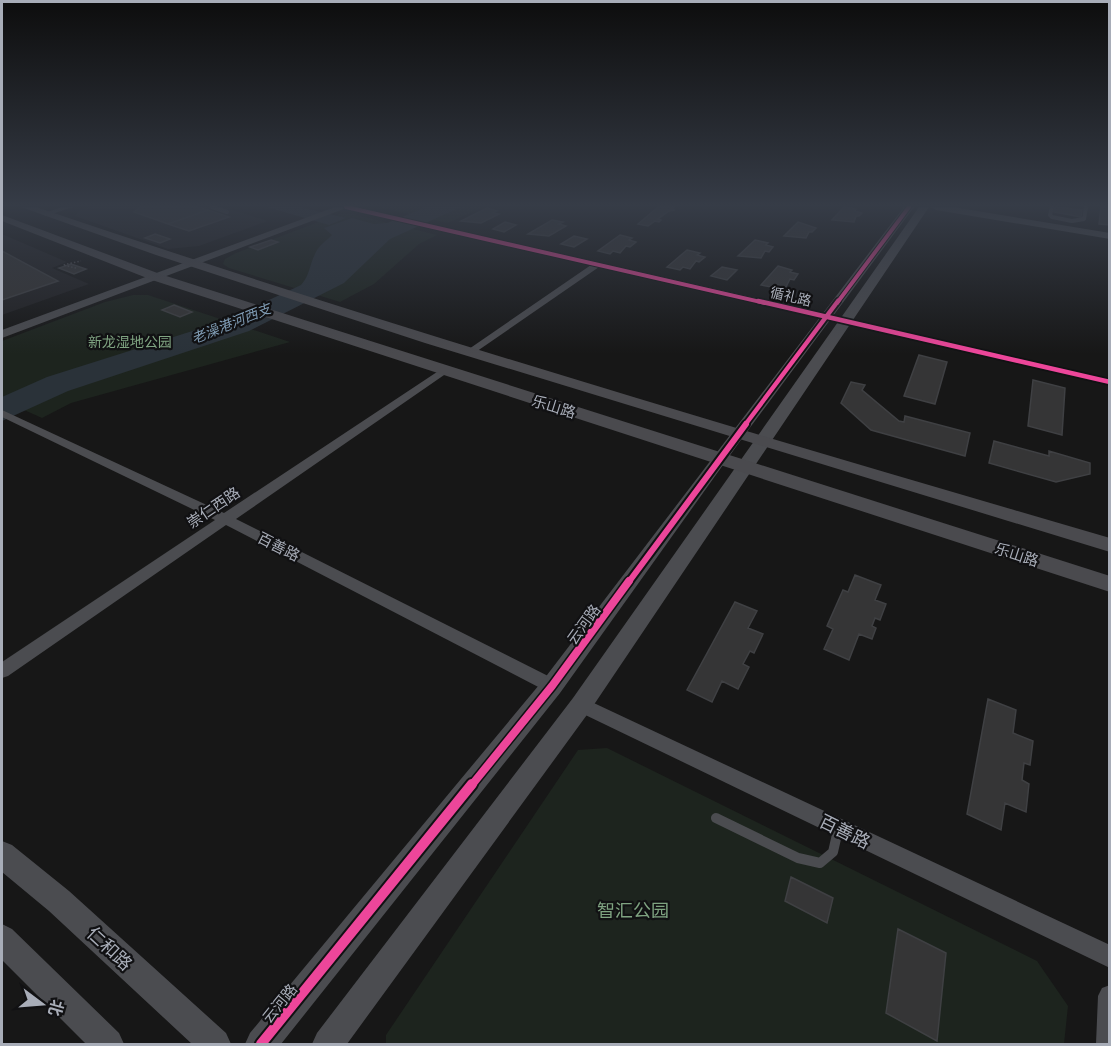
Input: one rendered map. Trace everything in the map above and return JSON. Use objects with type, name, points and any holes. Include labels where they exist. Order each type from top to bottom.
[{"type":"main road","name":"乐山路","points":[[101,256],[151,275],[442,371],[720,458],[1110,585]]},
{"type":"main road","name":"乐山路","points":[[165,256],[470,353],[1110,545]]},
{"type":"street","points":[[2,325],[204,256]]},
{"type":"street","name":"循礼路","points":[[560,256],[1110,382]]},
{"type":"street","name":"云河路","points":[[261,1044],[552,686],[873,256]]},
{"type":"street","points":[[328,1044],[581,705],[891,256]]},
{"type":"street","points":[[470,353],[598,264]]},
{"type":"street","points":[[2,334],[151,275]]},
{"type":"street","name":"崇仁西路","points":[[2,671],[442,371]]},
{"type":"street","name":"百善路","points":[[2,413],[225,519],[552,686]]},
{"type":"street","name":"百善路","points":[[581,705],[1110,957]]},
{"type":"street","name":"仁和路","points":[[2,855],[58,901],[215,1044]]},
{"type":"street","points":[[2,939],[108,1044]]},
{"type":"street","points":[[1108,1044],[1110,996]]},
{"type":"lane","points":[[716,818],[798,858],[820,862],[833,852],[839,828]]},
{"type":"path","points":[[76,268],[63,265],[79,260],[87,263]]},
{"type":"shaded area","points":[[2,256],[53,256],[67,262],[52,268],[89,284],[2,315]]},
{"type":"green space","points":[[231,256],[406,256],[374,284],[340,302],[229,268],[223,264],[225,259]]},
{"type":"green space","name":"新龙湿地公园","points":[[133,295],[148,295],[290,342],[71,403],[42,418],[2,400],[2,341],[105,302]]},
{"type":"green space","name":"智汇公园","points":[[607,748],[1037,961],[1068,1006],[1064,1044],[386,1044],[386,1035],[578,750]]},
{"type":"water","name":"老澡港河西支","points":[[314,256],[372,256],[344,283],[249,331],[68,391],[2,421],[2,397],[47,377],[224,321],[301,285],[308,274]]},
{"type":"building","points":[[2,256],[11,256],[58,281],[2,300]]},
{"type":"building","points":[[680,256],[705,257],[699,262],[696,261],[690,269],[683,267],[680,270],[667,267]]},
{"type":"building","points":[[738,256],[762,256],[761,258]]},
{"type":"building","points":[[71,264],[86,269],[74,274],[59,268]]},
{"type":"building","points":[[778,266],[798,274],[794,280],[790,279],[786,287],[761,285]]},
{"type":"building","points":[[722,267],[737,270],[727,280],[711,276]]},
{"type":"building","points":[[174,305],[192,312],[180,317],[162,310]]},
{"type":"building","points":[[919,355],[947,362],[935,404],[904,396]]},
{"type":"building","points":[[1033,380],[1065,388],[1062,435],[1028,426]]},
{"type":"building","points":[[851,382],[865,385],[862,390],[899,421],[904,422],[905,416],[970,433],[965,456],[871,430],[841,403]]},
{"type":"building","points":[[994,441],[1049,456],[1049,451],[1090,463],[1090,474],[1056,482],[989,463]]},
{"type":"building","points":[[855,575],[881,585],[875,600],[886,604],[880,620],[875,618],[872,626],[876,628],[872,639],[859,634],[849,660],[824,649],[833,629],[827,626],[843,590],[848,592]]},
{"type":"building","points":[[735,602],[757,611],[748,628],[763,634],[754,653],[750,651],[743,664],[749,667],[738,689],[722,681],[712,702],[687,690]]},
{"type":"building","points":[[988,699],[1016,710],[1013,733],[1033,741],[1030,765],[1024,763],[1022,780],[1029,784],[1026,812],[1005,803],[1001,830],[967,814]]},
{"type":"building","points":[[791,877],[833,898],[827,923],[785,901]]},
{"type":"building","points":[[898,929],[946,953],[937,1041],[886,1013]]},
{"type":"cycle path","points":[[559,256],[1110,382]]},
{"type":"cycle path","points":[[261,1044],[552,686],[872,256]]}]
